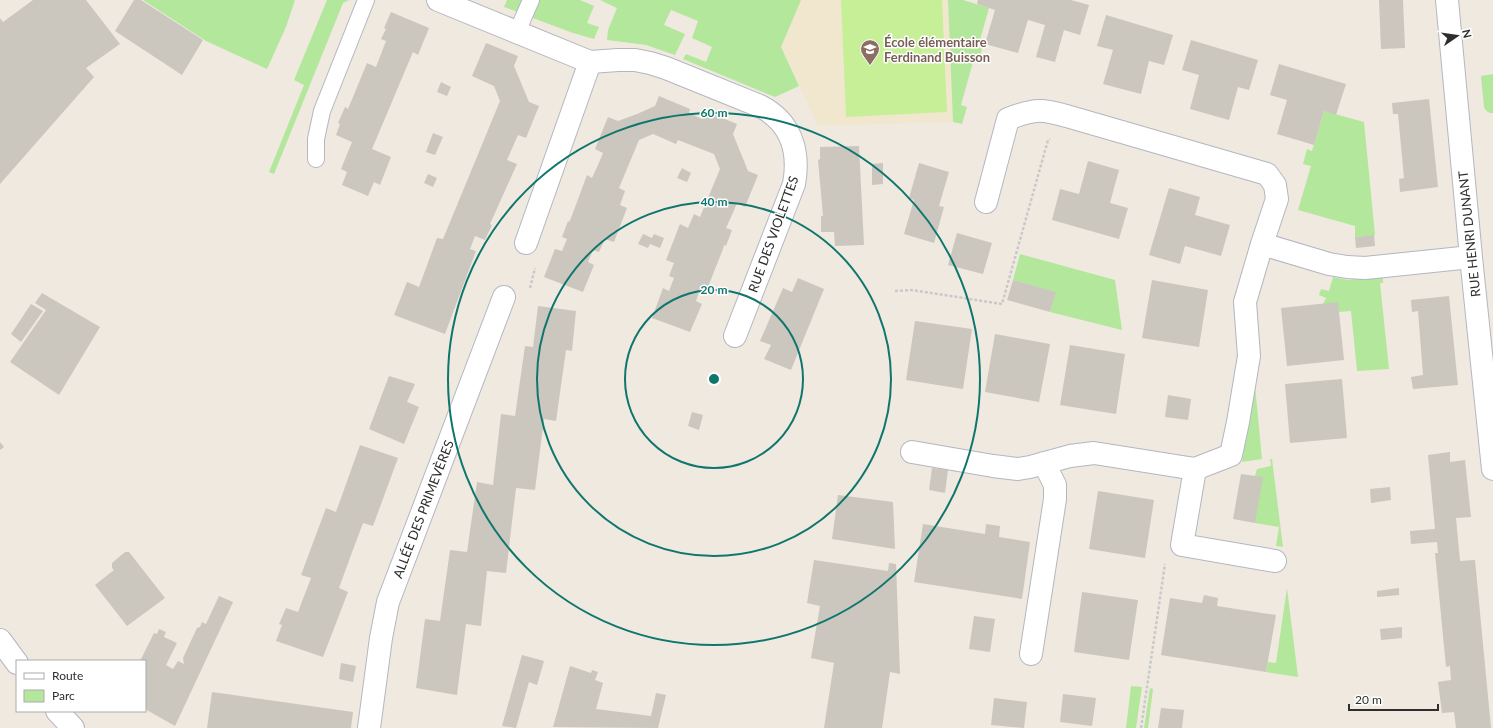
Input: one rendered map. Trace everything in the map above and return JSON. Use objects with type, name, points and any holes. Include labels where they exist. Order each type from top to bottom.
[{"type":"street","name":"RUE DES VIOLETTES","points":[[438,0],[590,62],[618,60],[650,62],[760,106],[771,112],[780,120],[788,131],[796,157],[794,184],[735,336]]},
{"type":"street","name":"RUE HENRI DUNANT","points":[[1447,0],[1471,257],[1493,469]]},
{"type":"street","points":[[526,243],[590,62]]},
{"type":"street","points":[[912,452],[1018,469],[1070,456],[1094,453],[1195,469],[1231,455],[1249,356],[1245,302],[1277,200],[1276,184],[1266,174],[1070,117],[1041,110],[1024,112],[1008,119],[986,202]]},
{"type":"street","points":[[1262,244],[1329,264],[1347,267],[1365,268],[1471,257]]},
{"type":"street","name":"ALLÉE DES PRIMEVÈRES","points":[[369,728],[382,632],[388,602],[504,298]]},
{"type":"street","points":[[1031,654],[1055,499],[1055,486],[1044,463]]},
{"type":"street","points":[[1195,469],[1182,545],[1275,561]]},
{"type":"street","points":[[0,640],[16,662]]},
{"type":"street","points":[[52,712],[62,728]]},
{"type":"street","points":[[58,712],[73,728]]},
{"type":"lane","points":[[316,159],[316,139],[322,110],[366,0]]},
{"type":"lane","points":[[517,32],[531,0]]},
{"type":"path","points":[[895,291],[912,290],[1002,304],[1048,140],[1067,130],[1070,117]]},
{"type":"path","points":[[504,298],[528,294],[535,270],[526,243]]},
{"type":"path","points":[[1141,728],[1165,562]]},
{"type":"shaded area","name":"École élémentaire Ferdinand Buisson","points":[[672,0],[948,0],[953,122],[818,126],[781,47]]},
{"type":"green space","points":[[143,0],[295,0],[286,27],[267,69],[206,41]]},
{"type":"green space","points":[[327,0],[349,0],[343,3],[274,174],[269,172],[304,85],[294,80]]},
{"type":"green space","points":[[507,0],[524,0],[518,12],[504,7]]},
{"type":"green space","points":[[538,0],[580,0],[594,6],[587,23],[599,27],[594,39],[530,17]]},
{"type":"green space","points":[[600,0],[801,0],[781,47],[799,86],[775,97],[683,59],[686,54],[706,62],[712,47],[692,38],[698,21],[671,10],[664,25],[685,34],[675,55],[646,45],[607,40],[608,30],[617,8]]},
{"type":"green space","points":[[841,0],[942,0],[947,112],[846,117]]},
{"type":"green space","points":[[948,0],[963,0],[989,8],[978,47],[982,49],[978,63],[973,62],[961,105],[967,107],[962,124],[953,122]]},
{"type":"green space","points":[[1493,74],[1493,113],[1490,113],[1487,112],[1484,107],[1481,76]]},
{"type":"green space","points":[[1324,111],[1364,122],[1375,235],[1355,237],[1355,226],[1298,210],[1311,166],[1303,164],[1307,149],[1312,151]]},
{"type":"green space","points":[[1020,254],[1115,280],[1122,330],[1050,312],[1055,292],[1013,280]]},
{"type":"green space","points":[[1383,276],[1383,283],[1380,283],[1389,369],[1357,371],[1351,311],[1339,312],[1323,304],[1326,298],[1319,295],[1321,289],[1329,291],[1333,277],[1348,280]]},
{"type":"green space","points":[[1255,386],[1262,459],[1242,462]]},
{"type":"green space","points":[[1270,459],[1272,459],[1283,547],[1276,546],[1279,527],[1255,523],[1255,476],[1257,469],[1271,466]]},
{"type":"green space","points":[[1287,588],[1298,677],[1266,672],[1268,662],[1276,663]]},
{"type":"green space","points":[[1131,686],[1142,687],[1136,728],[1126,728]]},
{"type":"green space","points":[[1150,688],[1153,689],[1148,728],[1144,728]]},
{"type":"building","points":[[33,0],[86,0],[120,44],[86,68],[94,77],[0,184],[0,18],[3,22]]},
{"type":"building","points":[[134,0],[141,0],[203,40],[182,75],[115,31]]},
{"type":"building","points":[[978,0],[1071,0],[1089,5],[1080,35],[1064,30],[1055,62],[1036,57],[1045,25],[1028,20],[1018,53],[985,44],[995,10],[977,4]]},
{"type":"building","points":[[1379,0],[1403,0],[1405,48],[1381,49]]},
{"type":"building","points":[[391,12],[429,28],[418,55],[413,52],[372,149],[391,157],[380,185],[374,182],[368,196],[342,185],[347,172],[341,169],[352,142],[336,135],[340,124],[338,123],[345,107],[348,109],[367,63],[376,67],[386,41],[381,39],[386,29],[384,28]]},
{"type":"building","points":[[1106,15],[1173,35],[1164,65],[1149,61],[1141,94],[1103,84],[1113,50],[1097,46]]},
{"type":"building","points":[[1191,40],[1258,60],[1249,90],[1238,87],[1229,120],[1190,109],[1199,75],[1182,70]]},
{"type":"building","points":[[486,43],[518,56],[514,66],[529,102],[539,106],[526,138],[518,135],[507,160],[517,164],[490,224],[492,225],[485,240],[475,236],[470,249],[476,251],[445,334],[394,315],[407,282],[419,287],[437,238],[443,239],[500,101],[494,86],[472,76]]},
{"type":"building","points":[[1279,64],[1346,84],[1336,115],[1324,111],[1314,145],[1277,134],[1287,100],[1270,95]]},
{"type":"building","points":[[441,82],[451,87],[447,96],[437,92]]},
{"type":"building","points":[[659,96],[690,109],[689,113],[702,119],[705,111],[737,124],[733,134],[748,171],[758,175],[745,207],[737,203],[726,228],[732,230],[726,246],[724,245],[706,292],[700,289],[696,301],[702,304],[690,332],[652,318],[663,288],[669,291],[674,278],[669,276],[674,263],[666,260],[680,224],[688,228],[694,214],[700,217],[720,169],[714,154],[678,140],[676,144],[653,134],[639,140],[619,188],[625,191],[620,205],[627,208],[614,242],[605,239],[599,252],[593,250],[588,262],[594,265],[583,292],[544,277],[555,249],[562,251],[567,239],[562,237],[568,221],[569,222],[571,218],[587,175],[592,178],[603,153],[595,149],[608,117],[618,121],[637,114],[655,106]]},
{"type":"building","points":[[1429,99],[1438,187],[1400,192],[1399,179],[1404,178],[1398,114],[1393,114],[1392,103]]},
{"type":"building","points":[[433,133],[443,137],[435,155],[426,152]]},
{"type":"building","points":[[859,146],[864,245],[835,246],[834,232],[821,232],[821,216],[823,216],[818,160],[820,159],[820,147]]},
{"type":"building","points":[[1088,161],[1119,170],[1110,203],[1128,208],[1119,239],[1052,220],[1060,189],[1079,194]]},
{"type":"building","points":[[883,163],[883,184],[872,185],[872,164]]},
{"type":"building","points":[[919,163],[949,172],[939,206],[944,207],[934,243],[904,234],[914,200],[909,198]]},
{"type":"building","points":[[682,168],[691,173],[687,182],[677,178]]},
{"type":"building","points":[[428,174],[437,178],[433,187],[424,183]]},
{"type":"building","points":[[1169,188],[1200,197],[1195,215],[1230,225],[1221,256],[1185,246],[1180,264],[1149,255]]},
{"type":"building","points":[[957,233],[992,243],[983,274],[948,265]]},
{"type":"building","points":[[643,234],[652,238],[654,234],[664,238],[660,248],[650,244],[648,248],[638,244]]},
{"type":"building","points":[[1374,235],[1375,246],[1356,248],[1355,237]]},
{"type":"building","points":[[798,278],[824,289],[791,370],[764,359],[771,345],[760,341],[783,288],[792,292]]},
{"type":"building","points":[[1013,280],[1056,292],[1050,312],[1007,300]]},
{"type":"building","points":[[1152,280],[1208,290],[1199,347],[1142,338]]},
{"type":"building","points":[[42,293],[100,327],[59,395],[10,362],[46,310],[35,303]]},
{"type":"building","points":[[1449,296],[1458,385],[1413,389],[1411,377],[1423,375],[1418,311],[1412,312],[1411,300]]},
{"type":"building","points":[[1338,302],[1344,360],[1287,366],[1281,308]]},
{"type":"building","points":[[31,304],[43,311],[21,342],[11,334]]},
{"type":"building","points":[[538,306],[576,311],[572,351],[566,350],[556,421],[544,419],[535,490],[516,488],[506,573],[487,571],[481,626],[466,624],[457,695],[416,688],[425,619],[440,621],[450,550],[467,552],[477,482],[493,485],[501,414],[515,416],[525,346],[533,347]]},
{"type":"building","points":[[915,321],[972,329],[963,389],[906,380]]},
{"type":"building","points":[[995,334],[1050,344],[1039,402],[985,392]]},
{"type":"building","points":[[1070,345],[1125,354],[1116,414],[1060,405]]},
{"type":"building","points":[[389,376],[415,384],[407,402],[419,407],[404,444],[369,429]]},
{"type":"building","points":[[1342,379],[1347,438],[1290,443],[1285,384]]},
{"type":"building","points":[[1168,395],[1191,399],[1188,420],[1165,417]]},
{"type":"building","points":[[692,412],[703,415],[699,430],[688,426]]},
{"type":"building","points":[[0,442],[4,447],[0,450]]},
{"type":"building","points":[[360,445],[398,458],[373,526],[363,523],[339,588],[348,592],[323,657],[276,641],[282,625],[279,624],[286,608],[298,612],[311,578],[301,575],[326,508],[336,512]]},
{"type":"building","points":[[1450,452],[1450,462],[1465,460],[1471,517],[1456,518],[1460,561],[1475,560],[1491,728],[1456,728],[1454,712],[1442,713],[1438,682],[1451,680],[1450,666],[1446,667],[1435,553],[1438,553],[1437,542],[1411,544],[1410,531],[1435,529],[1428,455]]},
{"type":"building","points":[[932,468],[948,470],[945,493],[929,490]]},
{"type":"building","points":[[1241,474],[1263,477],[1255,523],[1233,519]]},
{"type":"building","points":[[1390,487],[1391,500],[1371,503],[1370,489]]},
{"type":"building","points":[[1098,491],[1154,500],[1145,558],[1089,549]]},
{"type":"building","points":[[838,495],[893,502],[895,549],[832,539]]},
{"type":"building","points":[[923,524],[985,534],[986,524],[1000,526],[999,537],[1030,542],[1022,599],[914,582]]},
{"type":"building","points":[[125,552],[129,552],[165,598],[127,626],[95,585],[114,570],[112,568],[112,563]]},
{"type":"building","points":[[814,560],[888,571],[889,563],[896,564],[900,674],[890,672],[882,728],[824,728],[834,663],[811,658],[820,606],[807,603]]},
{"type":"building","points":[[1399,588],[1399,595],[1377,597],[1377,591]]},
{"type":"building","points":[[1082,592],[1138,600],[1129,660],[1074,652]]},
{"type":"building","points":[[1204,595],[1218,598],[1217,606],[1276,615],[1266,672],[1161,655],[1170,598],[1202,603]]},
{"type":"building","points":[[219,596],[233,602],[175,726],[146,710],[146,660],[140,660],[154,633],[157,634],[159,629],[166,632],[164,637],[177,643],[166,665],[173,669],[178,661],[184,664],[183,658],[197,628],[200,627],[202,622],[206,624]]},
{"type":"building","points":[[974,616],[995,619],[990,652],[969,649]]},
{"type":"building","points":[[1402,627],[1402,638],[1381,640],[1380,629]]},
{"type":"building","points":[[522,655],[544,661],[537,685],[529,682],[516,728],[502,726]]},
{"type":"building","points":[[341,663],[356,666],[353,682],[339,679]]},
{"type":"building","points":[[570,666],[591,673],[592,670],[598,672],[595,680],[603,683],[596,709],[651,716],[656,693],[666,695],[658,728],[553,727]]},
{"type":"building","points":[[212,692],[353,712],[351,728],[207,728]]},
{"type":"building","points":[[1063,694],[1096,698],[1092,726],[1060,722]]},
{"type":"building","points":[[994,698],[1027,702],[1024,728],[991,725]]},
{"type":"building","points":[[1161,708],[1184,710],[1182,728],[1158,728]]},
{"type":"place","name":"École élémentaire Ferdinand Buisson","points":[[870,66]]}]
